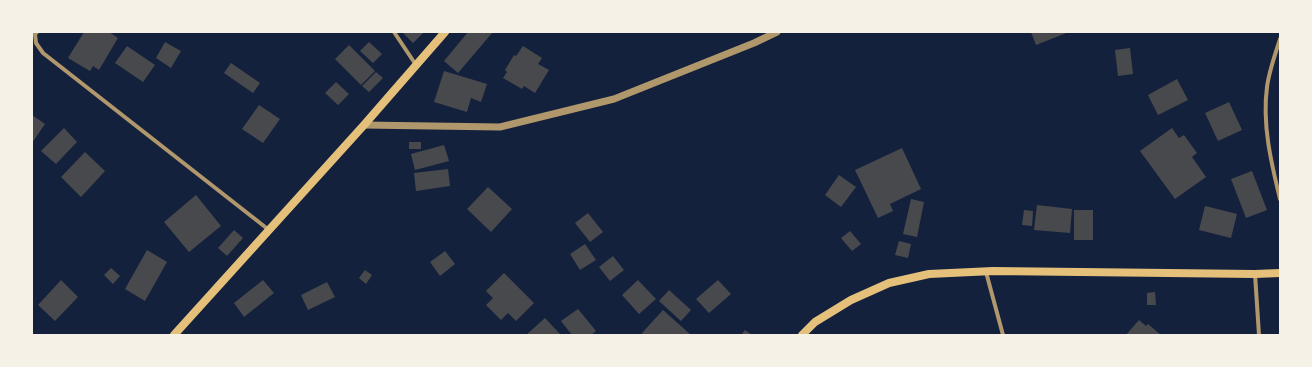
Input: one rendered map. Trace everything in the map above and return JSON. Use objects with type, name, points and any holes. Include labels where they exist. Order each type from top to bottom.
[{"type":"main road","points":[[174,335],[364,125],[445,32]]},
{"type":"main road","points":[[802,335],[815,322],[851,300],[888,283],[929,274],[986,272],[1280,273]]},
{"type":"street","points":[[37,32],[35,34],[36,43],[54,62],[269,230]]},
{"type":"street","points":[[394,32],[417,65]]},
{"type":"street","points":[[364,125],[500,127],[614,99],[754,43],[777,32]]},
{"type":"street","points":[[1280,39],[1274,56],[1267,86],[1265,119],[1271,161],[1280,199]]},
{"type":"street","points":[[986,272],[1003,335]]},
{"type":"street","points":[[1254,274],[1259,335]]},
{"type":"building","points":[[84,32],[109,32],[118,38],[99,70],[93,66],[90,71],[68,58]]},
{"type":"building","points":[[402,32],[424,32],[413,43]]},
{"type":"building","points":[[468,32],[492,33],[458,73],[444,61]]},
{"type":"building","points":[[1031,32],[1069,32],[1036,45]]},
{"type":"building","points":[[165,42],[181,51],[171,68],[156,58]]},
{"type":"building","points":[[369,42],[382,54],[373,63],[360,51]]},
{"type":"building","points":[[349,45],[375,71],[361,85],[335,59]]},
{"type":"building","points":[[127,46],[155,65],[143,82],[115,63]]},
{"type":"building","points":[[523,46],[542,58],[538,64],[549,70],[535,93],[524,86],[522,89],[503,78],[507,72],[505,70],[514,55],[516,56]]},
{"type":"building","points":[[1130,48],[1133,74],[1118,76],[1115,50]]},
{"type":"building","points":[[231,63],[260,83],[253,93],[224,73]]},
{"type":"building","points":[[444,71],[487,84],[481,102],[471,98],[467,112],[434,102]]},
{"type":"building","points":[[376,72],[383,78],[369,92],[362,86]]},
{"type":"building","points":[[1177,79],[1188,100],[1158,115],[1148,95]]},
{"type":"building","points":[[336,82],[349,94],[338,105],[325,93]]},
{"type":"building","points":[[1229,102],[1242,130],[1218,141],[1205,113]]},
{"type":"building","points":[[259,105],[280,119],[263,143],[242,129]]},
{"type":"building","points":[[32,115],[45,124],[32,143]]},
{"type":"building","points":[[64,128],[77,142],[56,164],[41,151]]},
{"type":"building","points":[[1172,128],[1179,138],[1184,135],[1197,153],[1192,157],[1206,177],[1175,199],[1140,151]]},
{"type":"building","points":[[409,142],[421,142],[421,149],[409,149]]},
{"type":"building","points":[[444,145],[449,161],[415,170],[411,154]]},
{"type":"building","points":[[902,148],[921,189],[890,204],[893,211],[878,218],[855,170]]},
{"type":"building","points":[[85,152],[105,171],[81,197],[61,177]]},
{"type":"building","points":[[448,169],[450,186],[416,191],[414,173]]},
{"type":"building","points":[[1252,171],[1267,210],[1246,218],[1231,179]]},
{"type":"building","points":[[839,175],[856,187],[841,207],[825,195]]},
{"type":"building","points":[[488,187],[512,209],[491,232],[467,209]]},
{"type":"building","points":[[196,195],[221,226],[189,252],[164,222]]},
{"type":"building","points":[[911,199],[924,202],[917,237],[903,234]]},
{"type":"building","points":[[1037,205],[1072,209],[1070,233],[1034,230]]},
{"type":"building","points":[[1205,206],[1237,214],[1231,238],[1199,230]]},
{"type":"building","points":[[1024,210],[1033,211],[1032,226],[1022,225]]},
{"type":"building","points":[[1074,210],[1093,210],[1093,240],[1074,240]]},
{"type":"building","points":[[588,213],[603,232],[590,242],[575,223]]},
{"type":"building","points":[[234,230],[243,238],[227,256],[218,248]]},
{"type":"building","points":[[850,231],[861,244],[852,251],[841,238]]},
{"type":"building","points":[[899,241],[911,244],[908,258],[895,255]]},
{"type":"building","points":[[585,244],[596,260],[580,270],[570,254]]},
{"type":"building","points":[[147,250],[167,262],[145,301],[125,289]]},
{"type":"building","points":[[445,251],[455,264],[440,276],[430,262]]},
{"type":"building","points":[[613,256],[624,270],[610,281],[599,267]]},
{"type":"building","points":[[111,268],[120,276],[113,284],[104,275]]},
{"type":"building","points":[[365,270],[372,275],[366,284],[359,278]]},
{"type":"building","points":[[504,273],[534,303],[516,321],[508,313],[501,320],[486,305],[493,298],[486,291]]},
{"type":"building","points":[[61,280],[78,297],[55,321],[38,305]]},
{"type":"building","points":[[263,280],[274,293],[244,317],[234,303]]},
{"type":"building","points":[[638,280],[656,299],[639,314],[622,295]]},
{"type":"building","points":[[718,280],[731,294],[709,313],[696,299]]},
{"type":"building","points":[[327,282],[335,297],[308,310],[301,295]]},
{"type":"building","points":[[669,290],[691,310],[681,321],[659,301]]},
{"type":"building","points":[[1155,292],[1156,305],[1147,305],[1147,293]]},
{"type":"building","points":[[578,309],[596,331],[591,335],[572,335],[561,321]]},
{"type":"building","points":[[663,310],[691,335],[644,335],[642,333]]},
{"type":"building","points":[[545,318],[561,335],[526,335]]},
{"type":"building","points":[[1139,320],[1146,326],[1148,324],[1161,335],[1126,335]]},
{"type":"building","points":[[745,330],[752,335],[741,335]]}]
